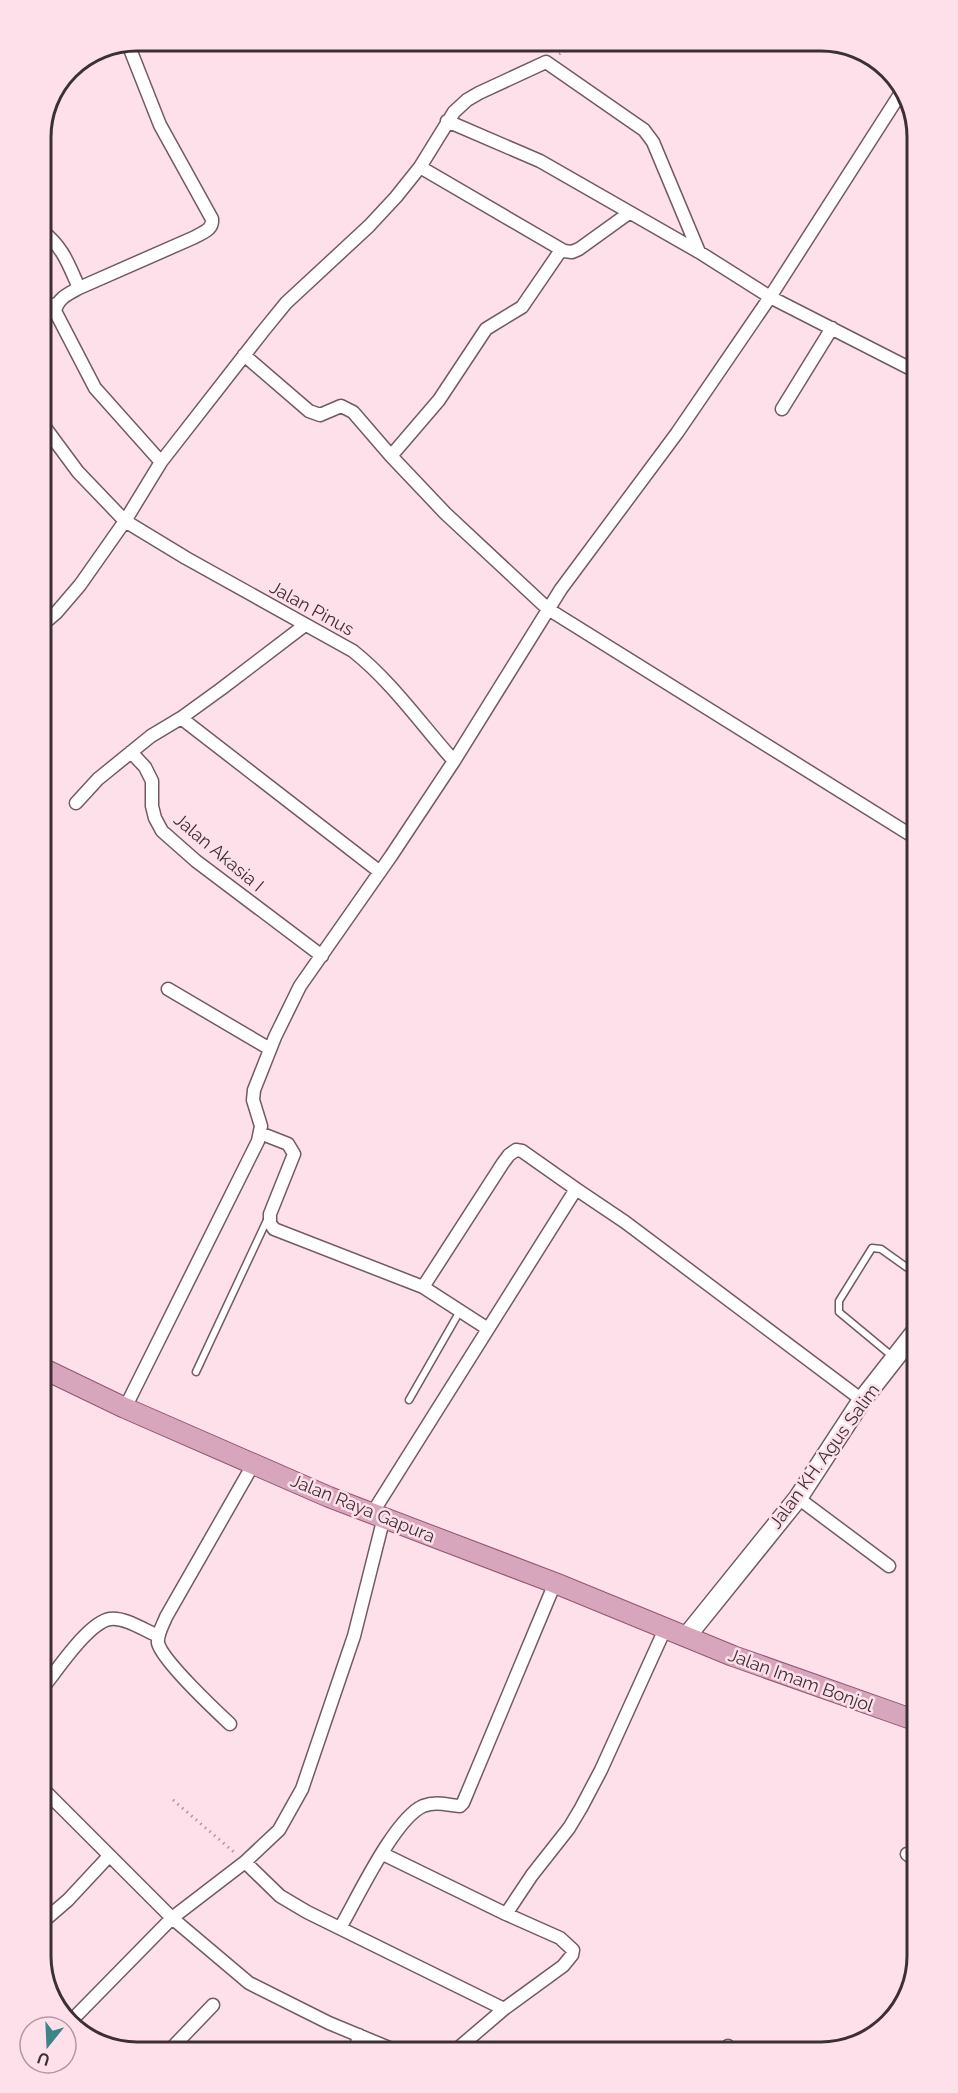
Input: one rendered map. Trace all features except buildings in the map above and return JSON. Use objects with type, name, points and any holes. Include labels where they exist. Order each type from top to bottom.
[{"type":"main road","name":"Jalan KH. Agus Salim","points":[[686,1636],[798,1498],[862,1400],[907,1343]]},
{"type":"main road","name":"Jalan Raya Gapura","points":[[51,1372],[125,1408],[329,1497],[378,1514],[686,1636]]},
{"type":"main road","name":"Jalan Imam Bonjol","points":[[686,1636],[733,1656],[907,1717]]},
{"type":"street","points":[[51,306],[78,288],[195,237],[208,229],[212,223],[208,211],[160,125],[131,52]]},
{"type":"street","points":[[51,617],[80,585],[125,521],[161,462],[244,355],[286,303],[369,226],[396,197],[420,166],[447,121],[467,100],[546,62],[649,135],[699,252]]},
{"type":"street","points":[[125,1408],[260,1133],[261,1126],[253,1100],[254,1090],[286,1012],[300,986],[454,761],[576,567],[677,433],[770,297],[898,98]]},
{"type":"street","points":[[447,121],[540,161],[699,252],[770,297],[907,367]]},
{"type":"street","points":[[420,166],[561,250],[569,252],[579,249],[629,213]]},
{"type":"street","points":[[51,238],[64,254],[78,288]]},
{"type":"street","points":[[391,456],[439,400],[486,329],[522,307],[561,250]]},
{"type":"street","points":[[56,304],[55,310],[58,318],[95,388],[161,462]]},
{"type":"street","points":[[782,409],[832,328]]},
{"type":"street","points":[[244,355],[309,411],[320,415],[341,406],[349,409],[445,513],[548,609],[907,833]]},
{"type":"street","name":"Jalan Pinus","points":[[51,434],[78,472],[125,521],[186,558],[353,651],[368,663],[454,761]]},
{"type":"street","points":[[75,803],[98,778],[151,736],[181,718],[305,625]]},
{"type":"street","points":[[181,718],[380,872]]},
{"type":"street","name":"Jalan Akasia I","points":[[131,752],[145,767],[152,781],[152,806],[162,831],[196,861],[322,956]]},
{"type":"street","points":[[168,989],[270,1049]]},
{"type":"street","points":[[260,1133],[288,1144],[294,1154],[270,1214],[270,1223],[274,1229],[423,1287],[488,1329]]},
{"type":"street","points":[[423,1287],[502,1163],[516,1150],[522,1151],[625,1222],[862,1400]]},
{"type":"street","points":[[77,2015],[172,1918],[245,1862],[279,1830],[302,1789],[354,1636],[378,1514],[488,1329],[576,1189]]},
{"type":"street","points":[[230,1724],[162,1653],[158,1644],[158,1636],[166,1617],[254,1463]]},
{"type":"street","points":[[798,1498],[889,1566]]},
{"type":"street","points":[[340,1928],[382,1854],[405,1820],[415,1811],[436,1803],[458,1806],[463,1803],[555,1583]]},
{"type":"street","points":[[51,1678],[88,1633],[98,1624],[110,1619],[124,1621],[158,1636]]},
{"type":"street","points":[[506,1914],[581,1808],[601,1770],[665,1629]]},
{"type":"street","points":[[51,1801],[172,1918],[249,1983],[282,2001],[374,2042]]},
{"type":"street","points":[[382,1854],[560,1938],[573,1950],[572,1955],[563,1966],[504,2009],[465,2042]]},
{"type":"street","points":[[51,1914],[109,1856]]},
{"type":"street","points":[[245,1862],[280,1896],[307,1912],[504,2009]]},
{"type":"street","points":[[178,2042],[213,2005]]},
{"type":"street","points":[[357,2042],[359,2036]]},
{"type":"lane","points":[[196,1372],[270,1214]]},
{"type":"lane","points":[[895,1358],[839,1311],[839,1301],[872,1248],[881,1249],[907,1268]]},
{"type":"lane","points":[[409,1400],[460,1311]]},
{"type":"path","points":[[546,62],[566,51]]},
{"type":"path","points":[[173,1800],[245,1862]]}]
